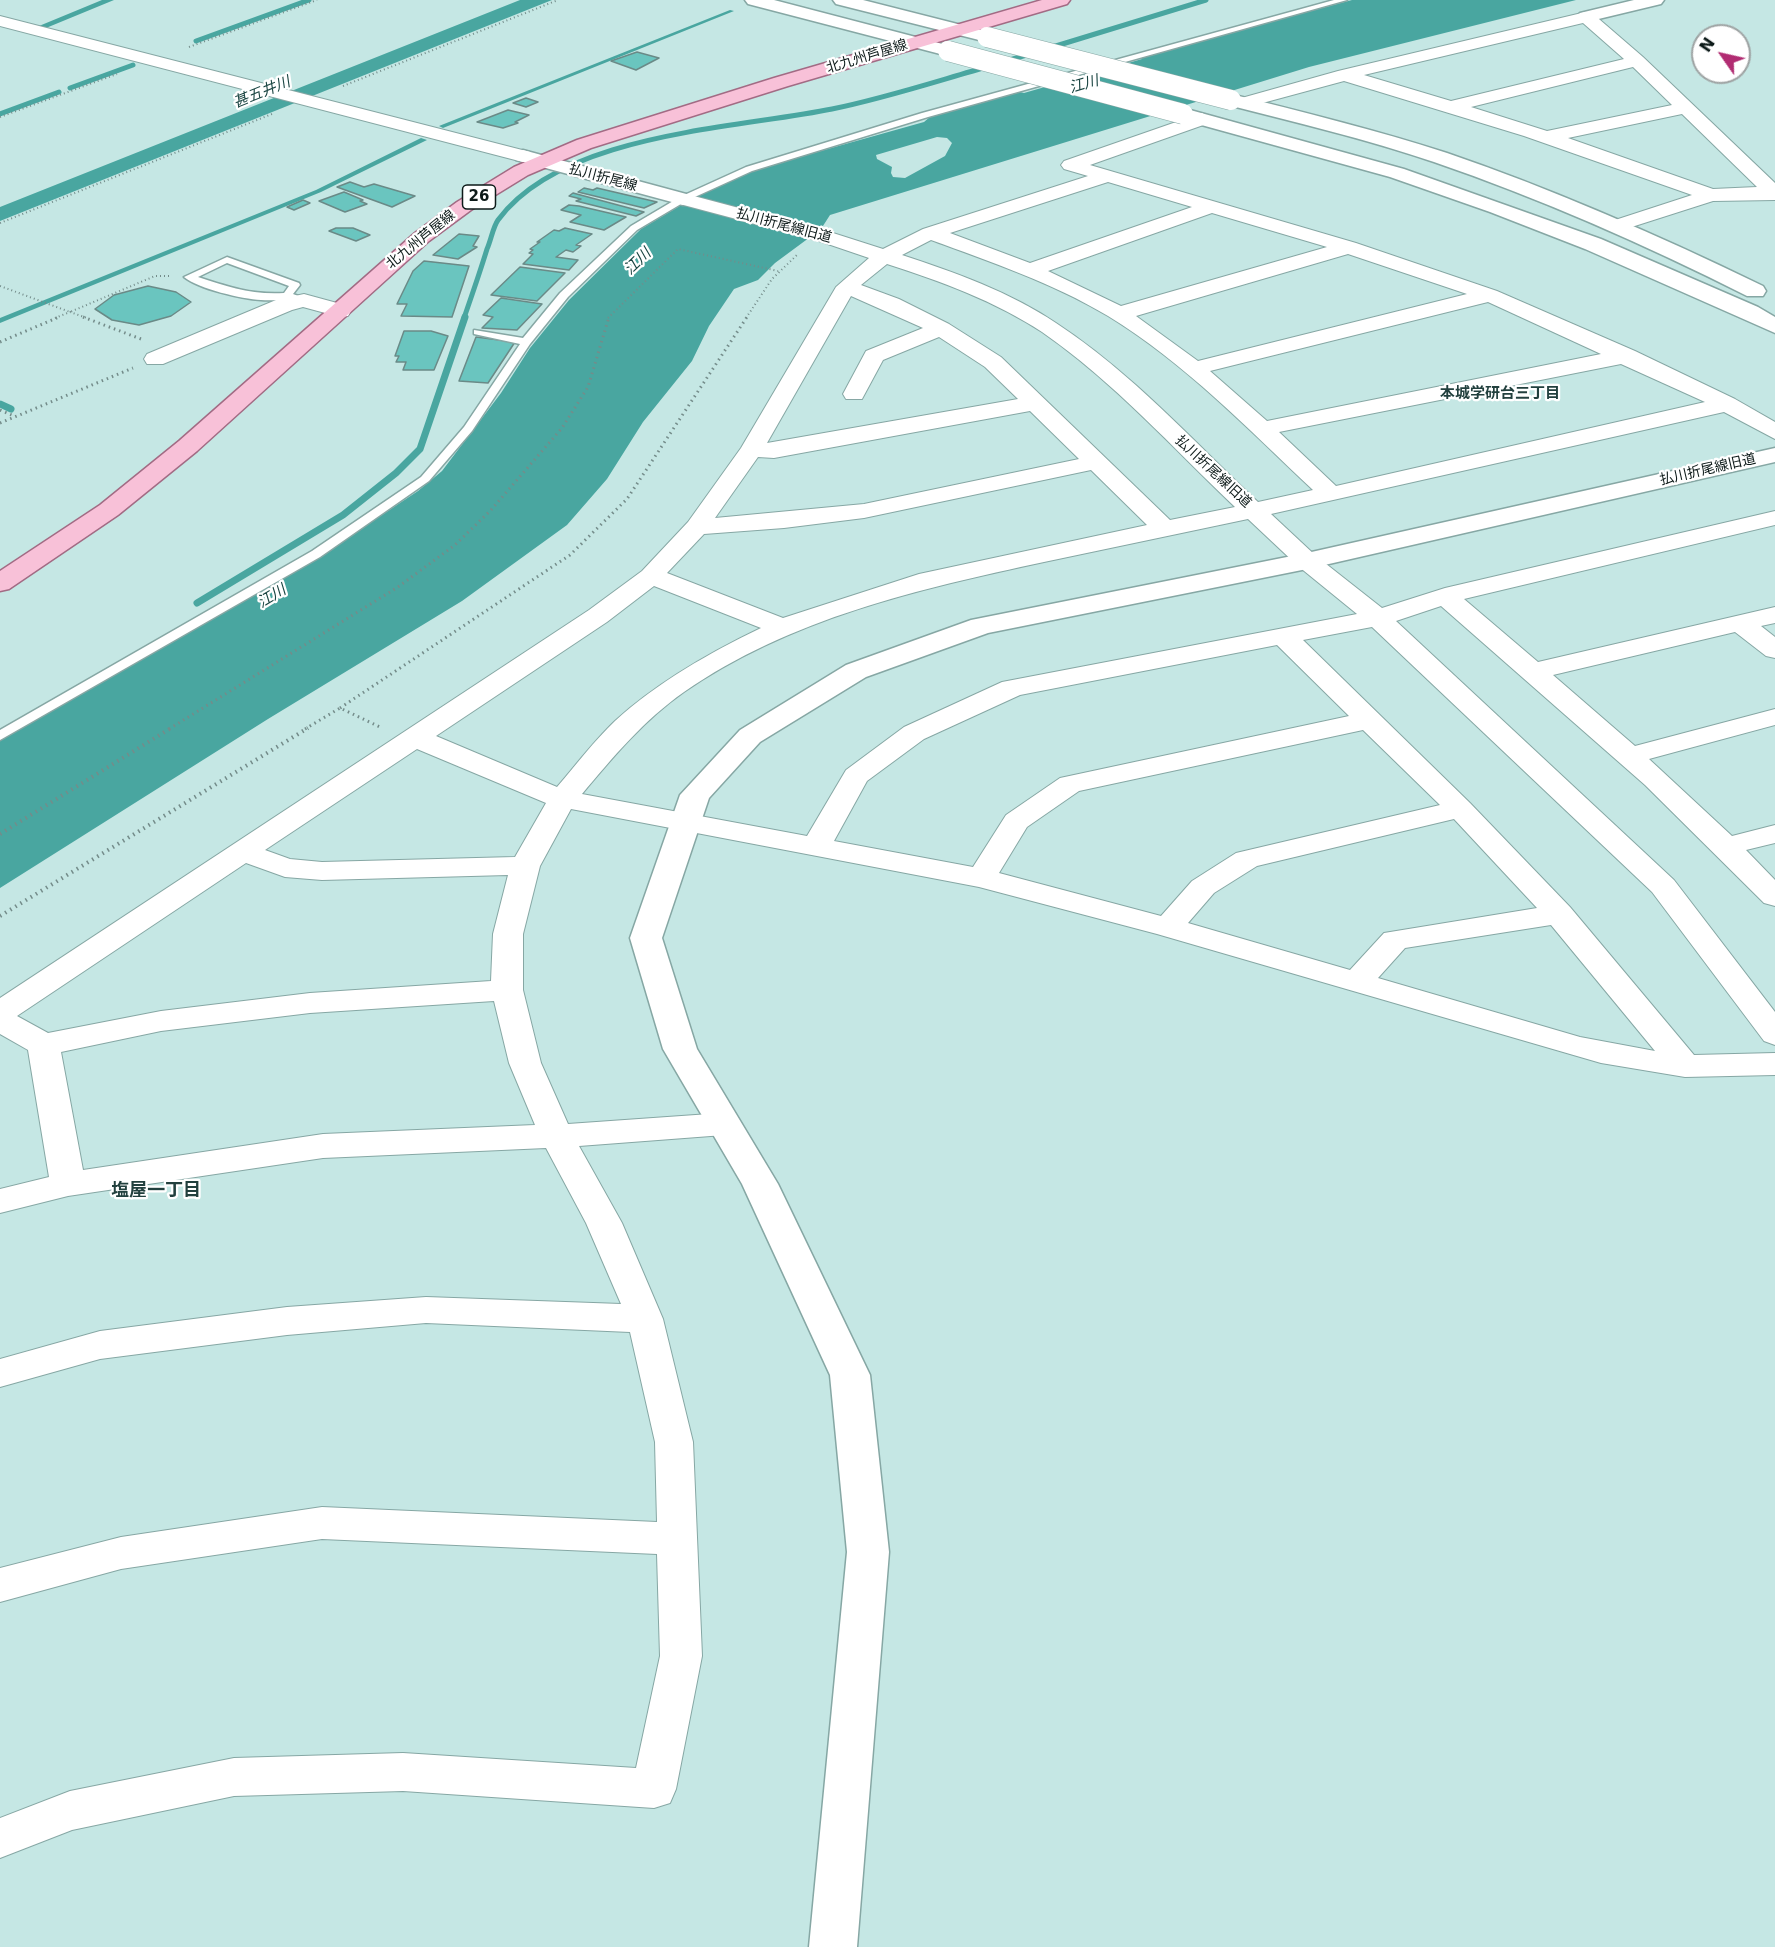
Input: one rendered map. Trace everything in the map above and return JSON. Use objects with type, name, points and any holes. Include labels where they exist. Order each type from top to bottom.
[{"type":"main road","name":"北九州芦屋線","points":[[0,560],[93,499],[171,436],[304,300],[440,205],[532,159],[1025,0]]},
{"type":"main road","name":"北九州芦屋線","points":[[947,27],[1060,0]]},
{"type":"main road","name":"北九州芦屋線","points":[[0,583],[109,510],[188,446],[439,225],[532,159]]},
{"type":"street","points":[[754,0],[1397,173],[1593,244],[1750,312],[1775,326]]},
{"type":"street","points":[[842,0],[1238,102],[1440,158],[1616,226],[1698,262],[1774,302]]},
{"type":"street","points":[[1238,102],[1655,0]]},
{"type":"street","points":[[1586,17],[1637,61],[1774,193]]},
{"type":"street","points":[[0,21],[532,159]]},
{"type":"street","points":[[1456,105],[1637,61]]},
{"type":"street","points":[[1344,75],[1456,105],[1551,136],[1711,195]]},
{"type":"street","points":[[1551,136],[1685,108]]},
{"type":"street","points":[[1192,116],[1071,165],[1349,247],[1490,295],[1627,356],[1727,404],[1775,432]]},
{"type":"street","name":"払川折尾線","points":[[532,159],[686,200]]},
{"type":"street","points":[[0,1012],[598,616],[651,576],[697,527],[752,449],[846,287],[884,256],[930,233],[1107,176]]},
{"type":"street","points":[[1616,226],[1711,195],[1774,193]]},
{"type":"street","name":"払川折尾線旧道","points":[[686,200],[936,273],[990,296],[1048,327],[1102,368],[1307,561],[1775,455]]},
{"type":"street","points":[[1030,270],[1210,207]]},
{"type":"street","points":[[930,233],[1030,270],[1118,314],[1195,368],[1331,494]]},
{"type":"street","points":[[1118,314],[1349,247]]},
{"type":"street","points":[[846,287],[891,304],[941,329],[993,362],[1164,528]]},
{"type":"street","points":[[1195,368],[1490,295]]},
{"type":"street","points":[[151,350],[304,300],[340,311]]},
{"type":"street","points":[[854,394],[873,356],[941,329]]},
{"type":"street","points":[[1260,429],[1627,356]]},
{"type":"street","points":[[752,449],[774,451],[1035,402]]},
{"type":"street","points":[[0,1838],[70,1811],[234,1776],[403,1772],[654,1789],[681,1656],[674,1442],[645,1319],[604,1223],[556,1136],[525,1063],[507,990],[508,934],[525,866],[562,799],[624,728],[674,687],[730,653],[783,627],[928,579],[1331,494],[1727,404]]},
{"type":"street","points":[[697,527],[784,521],[864,511],[1096,462]]},
{"type":"street","points":[[817,845],[856,776],[914,733],[1012,688],[1378,618],[1445,596],[1775,518]]},
{"type":"street","points":[[833,1947],[868,1552],[850,1375],[760,1184],[680,1049],[646,938],[695,795],[750,736],[856,671],[981,627],[1307,561],[1378,618],[1663,886],[1775,1034]]},
{"type":"street","points":[[651,576],[783,627]]},
{"type":"street","points":[[1445,596],[1629,756],[1727,846],[1775,897]]},
{"type":"street","points":[[1532,672],[1775,615]]},
{"type":"street","points":[[1740,623],[1775,650]]},
{"type":"street","points":[[1283,636],[1460,809],[1558,914],[1685,1066]]},
{"type":"street","points":[[1629,756],[1775,717]]},
{"type":"street","points":[[981,878],[1017,820],[1070,784],[1369,720]]},
{"type":"street","points":[[411,739],[562,799],[817,845],[981,878],[1168,927],[1576,1047],[1629,1060],[1685,1066],[1747,1067],[1775,1064]]},
{"type":"street","points":[[1168,927],[1203,887],[1246,859],[1460,809]]},
{"type":"street","points":[[1727,846],[1775,834]]},
{"type":"street","points":[[243,852],[285,868],[322,871],[525,866]]},
{"type":"street","points":[[1357,982],[1395,940],[1558,914]]},
{"type":"street","points":[[0,1020],[43,1045],[161,1021],[287,1006],[507,990]]},
{"type":"street","points":[[43,1045],[68,1184]]},
{"type":"street","points":[[0,1201],[68,1184],[323,1146],[556,1136],[724,1124]]},
{"type":"street","points":[[0,1373],[100,1345],[299,1320],[426,1310],[645,1319]]},
{"type":"street","points":[[0,1585],[121,1553],[322,1523],[678,1539]]},
{"type":"lane","points":[[0,736],[316,554],[426,479],[468,429],[526,342],[564,295],[634,228],[749,169],[925,115],[1343,0]]},
{"type":"lane","points":[[189,277],[227,260],[295,285],[304,300]]},
{"type":"lane","points":[[189,277],[259,297],[304,300]]},
{"type":"lane","points":[[478,332],[526,342]]},
{"type":"path","points":[[0,117],[317,0]]},
{"type":"path","points":[[0,223],[558,0]]},
{"type":"path","points":[[0,834],[398,587],[455,545],[491,510],[562,429],[588,387],[607,319],[678,249],[778,271]]},
{"type":"path","points":[[0,916],[340,708],[515,594],[570,555],[627,499],[778,271],[799,253]]},
{"type":"path","points":[[0,342],[155,276],[189,277]]},
{"type":"path","points":[[0,286],[70,312],[151,350]]},
{"type":"path","points":[[0,423],[151,350]]},
{"type":"path","points":[[0,410],[15,416]]},
{"type":"path","points":[[340,708],[411,739]]},
{"type":"water","points":[[102,0],[114,0],[46,28],[39,26]]},
{"type":"water","points":[[520,0],[552,0],[0,221],[0,207]]},
{"type":"water","name":"江川","points":[[1352,0],[1576,0],[1309,67],[830,215],[821,229],[775,263],[758,280],[734,289],[709,326],[692,361],[643,422],[607,479],[567,525],[462,601],[268,719],[0,888],[0,740],[320,556],[418,491],[442,471],[501,393],[530,348],[569,300],[641,229],[698,195],[749,171],[924,122],[931,116],[1016,91],[1024,93],[1142,59],[1139,56]],"holes":[[[937,137],[947,138],[952,143],[945,156],[905,178],[893,177],[892,167],[877,159],[876,155]]]},
{"type":"water","points":[[730,10],[734,11],[443,128],[439,126]]},
{"type":"water","points":[[421,138],[427,140],[321,192],[0,323],[0,318],[316,190]]},
{"type":"building","points":[[637,52],[659,58],[636,70],[611,61]]},
{"type":"building","points":[[526,98],[538,102],[526,107],[513,103]]},
{"type":"building","points":[[508,110],[529,115],[515,122],[518,123],[503,128],[477,122]]},
{"type":"building","points":[[350,182],[364,187],[374,184],[415,196],[392,207],[337,187]]},
{"type":"building","points":[[584,188],[593,190],[597,188],[657,202],[644,208],[578,192]]},
{"type":"building","points":[[344,192],[367,204],[345,212],[319,201]]},
{"type":"building","points":[[573,193],[644,212],[636,216],[576,201],[581,199],[569,196]]},
{"type":"building","points":[[303,200],[310,203],[294,210],[287,207]]},
{"type":"building","points":[[569,205],[626,217],[604,230],[570,222],[581,215],[561,210]]},
{"type":"building","points":[[336,228],[353,228],[370,235],[356,241],[329,231]]},
{"type":"building","points":[[565,228],[592,234],[576,245],[581,246],[573,252],[566,250],[556,257],[578,260],[569,270],[523,264],[533,254],[529,253],[533,250],[530,249],[540,242],[537,242],[554,230],[559,231]]},
{"type":"building","points":[[459,234],[479,236],[473,246],[477,247],[458,259],[433,255]]},
{"type":"building","points":[[424,261],[469,266],[452,317],[401,316],[407,304],[397,304],[413,271]]},
{"type":"building","points":[[520,267],[565,273],[537,301],[491,295]]},
{"type":"building","points":[[148,286],[176,292],[191,302],[171,316],[139,325],[112,320],[95,309],[114,295]]},
{"type":"building","points":[[501,298],[542,304],[517,330],[482,328],[493,317],[483,315]]},
{"type":"building","points":[[404,331],[431,331],[448,336],[434,370],[403,370],[406,362],[396,362],[399,356],[395,356]]},
{"type":"building","points":[[476,337],[515,342],[488,383],[459,381]]},
{"type":"waterway","points":[[196,41],[309,0]]},
{"type":"waterway","points":[[1046,49],[1206,0]]},
{"type":"waterway","points":[[1003,62],[1033,53]]},
{"type":"waterway","points":[[70,88],[133,65]]},
{"type":"waterway","points":[[464,318],[498,220],[527,191],[563,169],[606,152],[652,139],[852,105],[990,66]]},
{"type":"waterway","points":[[0,114],[59,92]]},
{"type":"waterway","points":[[197,603],[343,515],[396,473],[420,449],[465,317]]},
{"type":"waterway","points":[[0,404],[11,409]]},
{"type":"district","name":"本城学研台三丁目","points":[[1500,394]]},
{"type":"district","name":"塩屋一丁目","points":[[156,1191]]},
{"type":"water label","name":"甚五井川","points":[[262,93]]}]
